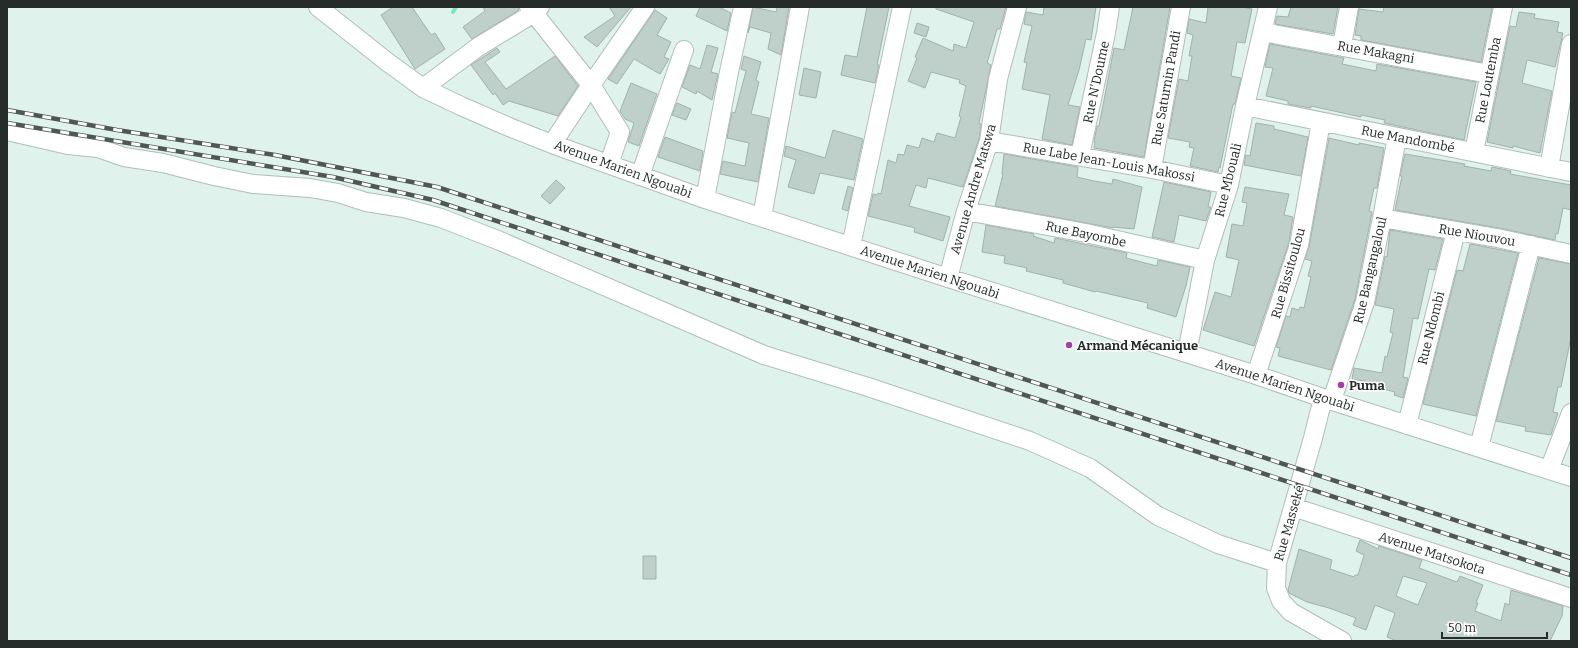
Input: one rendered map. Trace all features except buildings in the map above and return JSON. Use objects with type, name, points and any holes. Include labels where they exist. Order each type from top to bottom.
[{"type":"street","name":"Avenue Marien Ngouabi","points":[[318,7],[386,61],[423,88],[509,127],[552,144],[762,218],[1571,477]]},
{"type":"street","points":[[552,144],[645,7]]},
{"type":"street","points":[[705,199],[743,7]]},
{"type":"street","points":[[762,218],[800,7]]},
{"type":"street","points":[[851,246],[902,7]]},
{"type":"street","name":"Avenue Andre Matswa","points":[[948,278],[966,211],[989,140],[998,79],[1017,7]]},
{"type":"street","name":"Rue N'Doume","points":[[1080,156],[1106,33],[1110,7]]},
{"type":"street","name":"Rue Saturnin Pandi","points":[[1152,169],[1181,7]]},
{"type":"street","name":"Rue Mbouali","points":[[1187,353],[1205,260],[1229,185],[1245,106],[1268,7]]},
{"type":"street","points":[[1342,46],[1349,7]]},
{"type":"street","name":"Rue Loutemba","points":[[1474,152],[1503,7]]},
{"type":"street","points":[[423,88],[478,47],[534,9],[591,85],[620,132],[609,164]]},
{"type":"street","name":"Rue Makagni","points":[[1263,32],[1489,74]]},
{"type":"street","points":[[1549,168],[1571,44]]},
{"type":"street","points":[[640,176],[684,50]]},
{"type":"street","name":"Rue Mandombé","points":[[1245,106],[1571,172]]},
{"type":"street","name":"Rue Bissitoulou","points":[[1256,375],[1299,245],[1321,122]]},
{"type":"street","points":[[7,131],[68,145],[98,148],[124,157],[163,163],[252,184],[310,188],[338,193],[366,202],[404,208],[441,218],[500,241],[764,355],[1030,441],[1090,468],[1158,516],[1218,544],[1277,563]]},
{"type":"street","name":"Rue Bangangaloul","points":[[1328,399],[1365,302],[1397,137]]},
{"type":"street","name":"Rue Labe Jean-Louis Makossi","points":[[989,140],[1152,169],[1229,185]]},
{"type":"street","name":"Rue Bayombe","points":[[966,211],[1086,233],[1205,260]]},
{"type":"street","name":"Rue Niouvou","points":[[1382,218],[1531,245],[1571,254]]},
{"type":"street","name":"Rue Ndombi","points":[[1407,425],[1456,231]]},
{"type":"street","points":[[1479,447],[1531,245]]},
{"type":"street","name":"Rue Masseké","points":[[1328,399],[1313,438],[1277,563],[1276,588],[1281,601],[1291,612],[1342,641]]},
{"type":"street","points":[[1549,470],[1571,413]]},
{"type":"street","name":"Avenue Matsokota","points":[[1293,507],[1571,598]]},
{"type":"waterway","points":[[453,12],[456,7]]},
{"type":"railway","points":[[7,110],[117,130],[275,155],[437,187],[1571,558]]},
{"type":"railway","points":[[7,123],[333,177],[433,200],[1571,575]]},
{"type":"place","name":"Armand Mécanique","points":[[1069,345]]},
{"type":"place","name":"Puma","points":[[1341,385]]}]
